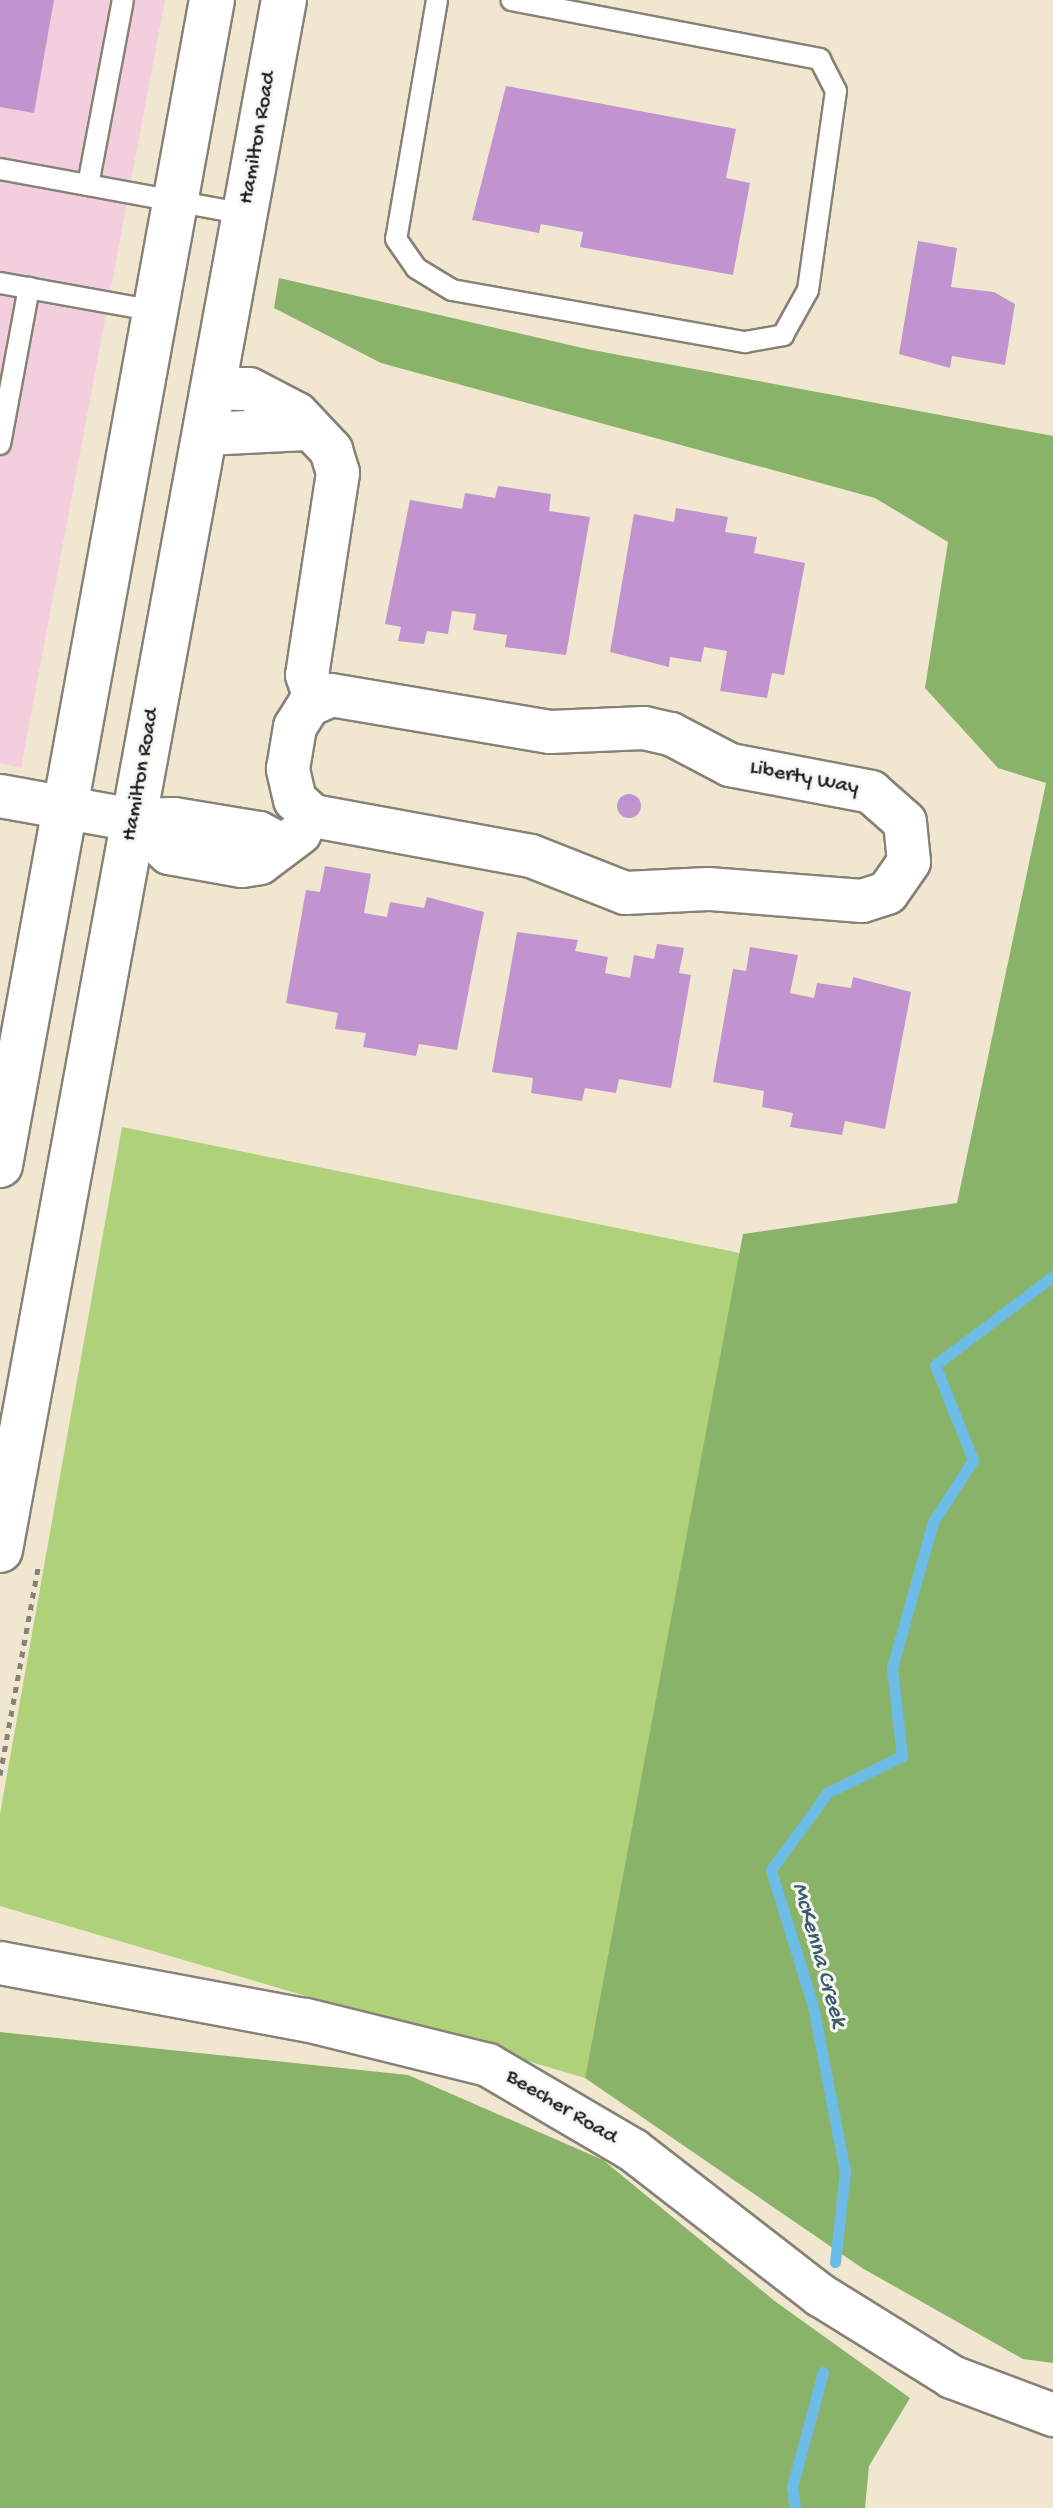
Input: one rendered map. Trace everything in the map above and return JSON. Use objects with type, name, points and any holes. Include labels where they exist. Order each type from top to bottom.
[{"type":"main road","points":[[0,1165],[4,1116],[65,808],[212,0]]},
{"type":"main road","name":"Hamilton Road","points":[[0,1550],[284,0]]},
{"type":"street","points":[[0,796],[133,820],[169,853],[242,866],[282,845],[313,816],[295,800],[288,769],[295,727],[316,701],[307,675],[338,473],[310,429],[249,389],[214,388]]},
{"type":"street","points":[[206,434],[310,429]]},
{"type":"street","name":"Liberty Way","points":[[313,816],[531,856],[625,893],[708,889],[838,903],[887,893],[909,862],[911,841],[897,813],[871,792],[730,765],[648,728],[550,732],[367,699],[331,695],[316,701]]},
{"type":"street","name":"Beecher Road","points":[[0,1963],[306,2020],[488,2065],[633,2150],[820,2295],[952,2377],[1053,2415]]},
{"type":"lane","points":[[88,185],[123,0]]},
{"type":"lane","points":[[437,0],[396,239],[416,268],[452,290],[745,342],[783,335],[808,290],[836,91],[820,59],[512,0]]},
{"type":"lane","points":[[0,169],[246,214]]},
{"type":"lane","points":[[0,283],[155,311]]},
{"type":"lane","points":[[0,444],[29,288]]},
{"type":"shaded area","points":[[0,0],[165,0],[21,768],[0,763]]},
{"type":"green space","points":[[279,278],[587,349],[1053,436],[1053,2363],[1023,2359],[862,2268],[585,2078],[743,1234],[957,1203],[1046,783],[998,768],[925,688],[948,542],[875,498],[381,363],[274,308]]},
{"type":"green space","points":[[122,1127],[740,1253],[585,2078],[0,1906],[0,1814]]},
{"type":"green space","points":[[0,2032],[408,2075],[603,2160],[776,2302],[910,2398],[869,2466],[865,2508],[0,2508]]},
{"type":"building","points":[[0,0],[54,0],[34,113],[0,107]]},
{"type":"building","points":[[506,86],[736,129],[726,178],[750,183],[733,275],[580,247],[583,232],[541,224],[539,233],[472,220]]},
{"type":"building","points":[[918,241],[957,248],[951,287],[994,292],[1015,304],[1005,365],[952,356],[950,368],[899,354]]},
{"type":"building","points":[[498,486],[551,494],[549,511],[590,517],[566,655],[505,647],[507,635],[473,630],[476,614],[452,611],[448,634],[427,631],[424,644],[398,641],[401,627],[385,624],[410,500],[462,509],[465,493],[495,498]]},
{"type":"building","points":[[676,508],[728,517],[725,532],[757,537],[754,553],[805,563],[784,675],[772,673],[767,698],[720,691],[727,651],[704,647],[701,662],[670,657],[669,667],[610,652],[634,514],[674,522]]},
{"type":"building","points":[[629,794],[638,797],[641,806],[638,815],[629,818],[620,815],[617,806],[620,797]]},
{"type":"building","points":[[325,866],[371,874],[364,913],[387,917],[390,902],[424,908],[427,897],[484,912],[457,1050],[419,1044],[416,1056],[363,1047],[366,1033],[335,1029],[338,1013],[286,1003],[306,890],[320,892]]},
{"type":"building","points":[[517,932],[578,940],[575,951],[608,957],[605,973],[630,978],[634,955],[654,959],[657,944],[684,948],[679,973],[691,975],[671,1088],[619,1079],[616,1093],[585,1088],[582,1101],[531,1093],[533,1078],[492,1072]]},
{"type":"building","points":[[750,947],[798,955],[790,993],[814,998],[817,983],[851,988],[853,977],[911,992],[885,1129],[845,1121],[842,1135],[790,1127],[793,1113],[762,1107],[764,1091],[713,1082],[733,969],[746,971]]},
{"type":"waterway","name":"McKenna Creek","points":[[835,2262],[845,2172],[813,2006],[771,1870],[827,1793],[902,1756],[892,1668],[933,1522],[973,1460],[935,1365],[1053,1276]]},
{"type":"waterway","name":"McKenna Creek","points":[[795,2508],[792,2487],[823,2372]]}]
